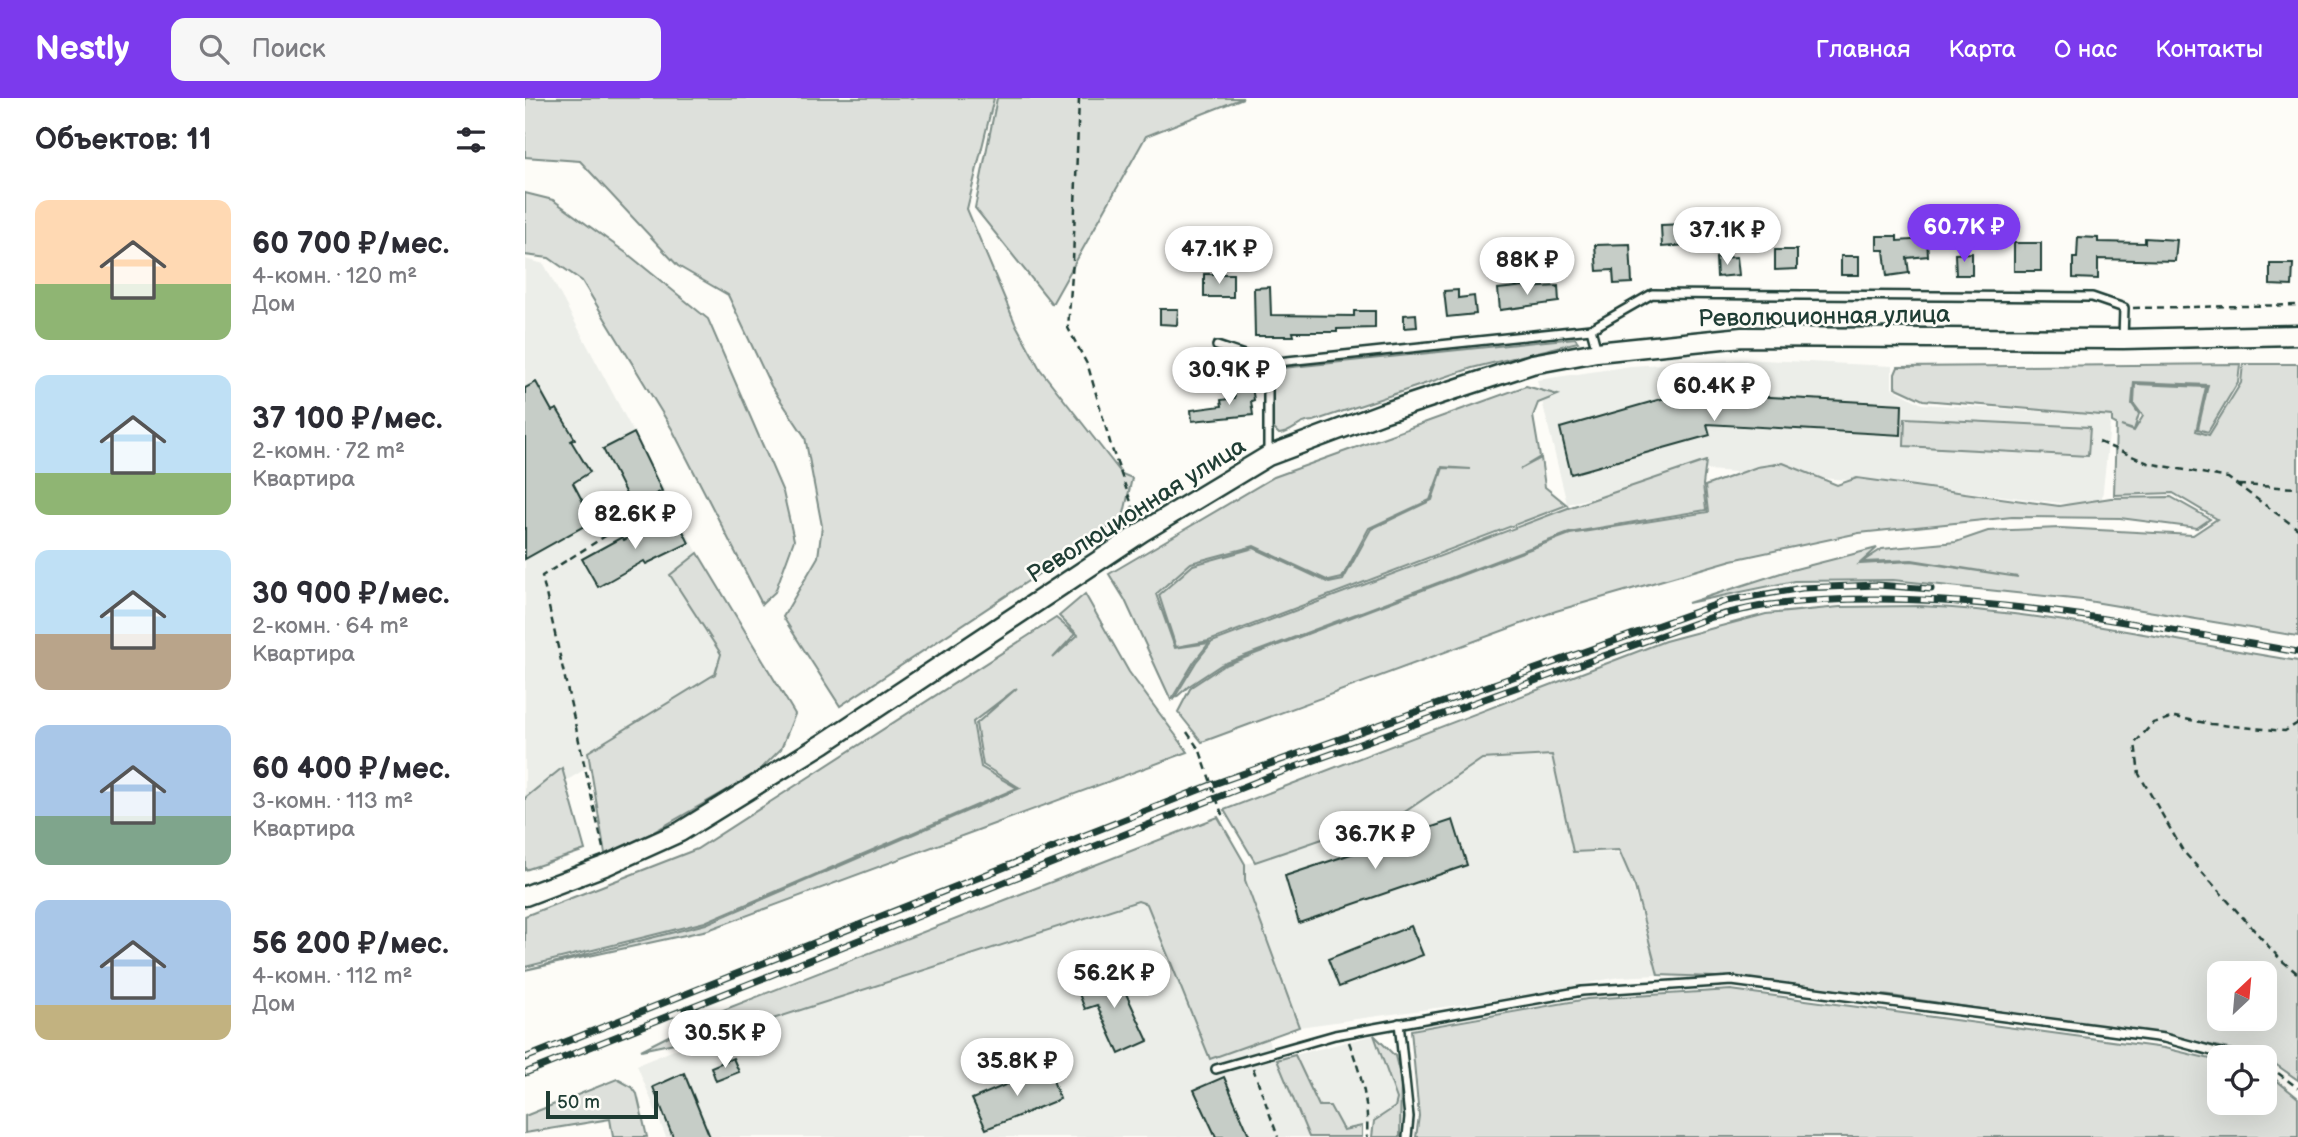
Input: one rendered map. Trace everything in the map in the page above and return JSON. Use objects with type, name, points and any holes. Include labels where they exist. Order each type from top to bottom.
[{"type":"street","name":"Революционная улица","points":[[525,896],[607,865],[680,832],[755,786],[1142,532],[1268,456],[1383,413],[1532,364],[1597,352],[1742,337],[2123,340],[2298,335]]},
{"type":"lane","points":[[1217,346],[1268,363],[1591,330],[1652,294],[2092,297],[2124,308],[2123,340]]},
{"type":"lane","points":[[1591,330],[1597,352]]},
{"type":"lane","points":[[1268,363],[1268,456]]},
{"type":"lane","points":[[1216,1069],[1346,1034],[1582,991],[1732,981],[2164,1038],[2207,1050]]},
{"type":"lane","points":[[1399,1023],[1409,1117],[1406,1137]]},
{"type":"path","points":[[1079,98],[1068,328],[1088,366],[1112,449],[1142,532]]},
{"type":"path","points":[[2124,308],[2298,305]]},
{"type":"path","points":[[2099,442],[2148,463],[2228,478],[2298,529]]},
{"type":"path","points":[[2238,485],[2298,488]]},
{"type":"path","points":[[607,865],[542,576],[618,528]]},
{"type":"path","points":[[2298,723],[2285,731],[2211,724],[2175,717],[2153,723],[2135,743],[2139,774],[2183,851],[2280,959],[2298,974]]},
{"type":"path","points":[[1187,732],[1200,751],[1224,820]]},
{"type":"path","points":[[1346,1034],[1361,1073],[1367,1102],[1367,1137]]},
{"type":"path","points":[[1249,1059],[1278,1137]]},
{"type":"path","points":[[2277,1073],[2298,1088]]},
{"type":"shaded area","points":[[525,98],[994,98],[967,209],[1015,323],[1040,369],[1122,474],[1132,478],[1123,518],[840,706],[783,617],[818,557],[822,526],[805,437],[771,386],[728,295],[678,266],[580,161],[525,157]]},
{"type":"shaded area","points":[[997,98],[1243,98],[1146,136],[1052,304],[975,208]]},
{"type":"shaded area","points":[[525,193],[553,200],[629,255],[708,319],[783,492],[794,540],[775,592],[762,604],[672,429],[582,281],[549,258],[525,255]]},
{"type":"shaded area","points":[[525,259],[544,264],[751,653],[737,676],[525,806]]},
{"type":"shaded area","points":[[1575,338],[1578,342],[1472,368],[1303,423],[1288,432],[1279,434],[1273,428],[1273,369]]},
{"type":"shaded area","points":[[1741,359],[1892,366],[1892,388],[1922,404],[2111,416],[2101,508],[1904,484],[1707,470],[1567,504],[1537,380],[1631,366]]},
{"type":"shaded area","points":[[2240,364],[2238,382],[2208,432],[2198,429],[2208,385],[2134,382],[2132,404],[2139,414],[2134,430],[2121,426],[2134,431],[2143,416],[2134,404],[2135,384],[2206,387],[2196,431],[2209,435],[2241,383],[2243,364],[2298,364],[2298,636],[2082,600],[1893,580],[1794,581],[1688,603],[1784,572],[1877,548],[1859,564],[1912,561],[2018,577],[1912,560],[1862,562],[1882,549],[1956,542],[1988,531],[2060,528],[2193,535],[2217,519],[2173,493],[2114,495],[2116,424],[2112,422],[2112,416],[1923,400],[1895,387],[1895,374],[1898,367]]},
{"type":"shaded area","points":[[1526,386],[1558,395],[1538,403],[1533,416],[1540,457],[1520,469],[1541,458],[1545,487],[1567,505],[1209,641],[1176,647],[1159,595],[1193,565],[1254,548],[1329,583],[1343,580],[1371,529],[1432,500],[1443,468],[1471,469],[1442,467],[1430,500],[1369,528],[1342,578],[1329,581],[1254,546],[1191,563],[1156,594],[1175,648],[1209,643],[1171,700],[1125,600],[1109,574],[1274,477]]},
{"type":"shaded area","points":[[1905,418],[2090,427],[2088,456],[1904,446]]},
{"type":"shaded area","points":[[1706,461],[1703,485],[1706,510],[1569,533],[1221,665],[1173,700],[1196,662],[1212,642],[1568,508]]},
{"type":"shaded area","points":[[1783,463],[1837,485],[1857,478],[2059,506],[2111,498],[2171,497],[2210,519],[2197,528],[2120,518],[2012,517],[1859,533],[1732,560],[1556,611],[1202,742],[1178,712],[1191,687],[1223,666],[1570,534],[1708,512],[1705,486],[1757,467]]},
{"type":"shaded area","points":[[698,553],[795,714],[781,749],[757,773],[650,834],[605,854],[588,752],[715,674],[721,654],[670,575]]},
{"type":"shaded area","points":[[1085,594],[1129,672],[1188,752],[708,930],[525,970],[706,924],[1020,788],[983,765],[976,724],[1017,688],[973,722],[981,767],[1017,788],[705,922],[525,967],[525,916],[697,849],[1056,618],[1075,634],[1053,658],[1078,635],[1059,616]]},
{"type":"shaded area","points":[[1921,606],[1969,609],[2110,628],[2298,661],[2298,1080],[2277,1065],[2277,1045],[2210,1045],[2165,1035],[1891,996],[1715,977],[1658,975],[1635,887],[1619,850],[1573,852],[1552,755],[1482,759],[1393,820],[1332,838],[1349,830],[1255,862],[1224,810],[1665,641],[1766,614],[1840,607]]},
{"type":"shaded area","points":[[1552,755],[1573,852],[1623,853],[1658,975],[1619,977],[1522,996],[1299,1027],[1245,880],[1245,864],[1394,820],[1482,759]]},
{"type":"shaded area","points":[[562,768],[585,850],[525,870],[525,798]]},
{"type":"shaded area","points":[[1218,817],[1245,864],[1245,880],[1299,1027],[1210,1059],[1147,904],[1138,901],[745,1028],[641,1050],[708,1016]]},
{"type":"shaded area","points":[[1189,856],[1310,1137],[666,1137],[637,1065],[1136,863]]},
{"type":"shaded area","points":[[1731,990],[2164,1048],[2207,1058],[2207,1115],[2277,1115],[2277,1081],[2298,1098],[2298,1137],[1416,1137],[1419,1116],[1411,1030],[1587,999]]},
{"type":"shaded area","points":[[1374,1035],[1397,1099],[1395,1107],[1367,1125],[1343,1130],[1330,1106],[1319,1106],[1295,1055]]},
{"type":"shaded area","points":[[1374,1035],[1395,1056],[1401,1079],[1400,1137],[1372,1137],[1374,1121],[1395,1107],[1397,1099]]},
{"type":"shaded area","points":[[1295,1055],[1319,1106],[1330,1106],[1343,1130],[1362,1126],[1362,1137],[1309,1137],[1277,1060]]},
{"type":"shaded area","points":[[617,1079],[632,1087],[637,1094],[647,1137],[613,1137],[610,1119],[525,1133],[525,1116]]},
{"type":"building","points":[[1685,224],[1687,245],[1662,247],[1661,225]]},
{"type":"building","points":[[1877,236],[1897,236],[1897,241],[1927,239],[1928,256],[1907,258],[1909,273],[1887,276],[1884,250],[1877,250]]},
{"type":"building","points":[[2078,237],[2098,238],[2098,242],[2145,243],[2145,238],[2177,240],[2175,261],[2098,259],[2098,279],[2073,278],[2073,258],[2077,258]]},
{"type":"building","points":[[2014,243],[2041,243],[2041,271],[2014,271]]},
{"type":"building","points":[[1630,244],[1632,283],[1614,284],[1613,270],[1597,271],[1595,245]]},
{"type":"building","points":[[1775,250],[1797,250],[1797,269],[1775,270]]},
{"type":"building","points":[[1972,253],[1972,275],[1956,275],[1955,254]]},
{"type":"building","points":[[1841,256],[1859,256],[1859,275],[1841,275]]},
{"type":"building","points":[[1737,257],[1739,275],[1717,277],[1716,258]]},
{"type":"building","points":[[2270,264],[2293,264],[2292,286],[2270,285]]},
{"type":"building","points":[[1204,274],[1233,274],[1233,297],[1204,297]]},
{"type":"building","points":[[1558,286],[1559,302],[1500,310],[1498,289]]},
{"type":"building","points":[[1270,287],[1271,315],[1354,316],[1354,311],[1375,311],[1375,328],[1337,329],[1337,332],[1293,332],[1294,336],[1255,336],[1254,288]]},
{"type":"building","points":[[1458,290],[1458,298],[1474,296],[1476,314],[1447,317],[1444,291]]},
{"type":"building","points":[[1160,309],[1178,309],[1177,325],[1160,324]]},
{"type":"building","points":[[1416,314],[1417,327],[1404,328],[1404,315]]},
{"type":"building","points":[[536,382],[552,411],[557,409],[575,439],[571,441],[590,472],[573,483],[593,521],[525,559],[525,388]]},
{"type":"building","points":[[1252,386],[1253,415],[1192,421],[1191,410],[1222,406],[1221,400],[1235,398],[1234,389]]},
{"type":"building","points":[[1696,389],[1697,393],[1902,404],[1901,435],[1707,424],[1710,435],[1571,474],[1560,428]]},
{"type":"building","points":[[634,433],[662,491],[632,506],[603,449]]},
{"type":"building","points":[[675,515],[689,543],[646,564],[644,561],[598,587],[582,559],[622,537],[624,540]]},
{"type":"building","points":[[1453,820],[1467,865],[1299,923],[1285,876]]},
{"type":"building","points":[[1411,926],[1423,955],[1339,987],[1328,959]]},
{"type":"building","points":[[1115,970],[1148,1041],[1119,1054],[1097,1005],[1085,1009],[1076,986]]},
{"type":"building","points":[[733,1058],[739,1072],[716,1081],[711,1067]]},
{"type":"building","points":[[1048,1067],[1060,1099],[986,1129],[972,1099]]},
{"type":"building","points":[[684,1073],[710,1137],[673,1137],[653,1087]]},
{"type":"building","points":[[1224,1077],[1250,1137],[1216,1137],[1194,1090]]},
{"type":"railway","points":[[525,1058],[1211,785],[1726,601],[1802,588],[1877,585],[1931,589]]},
{"type":"railway","points":[[525,1073],[1276,774],[1712,617],[1763,606],[1837,600],[1903,599],[2035,609],[2298,652]]}]
